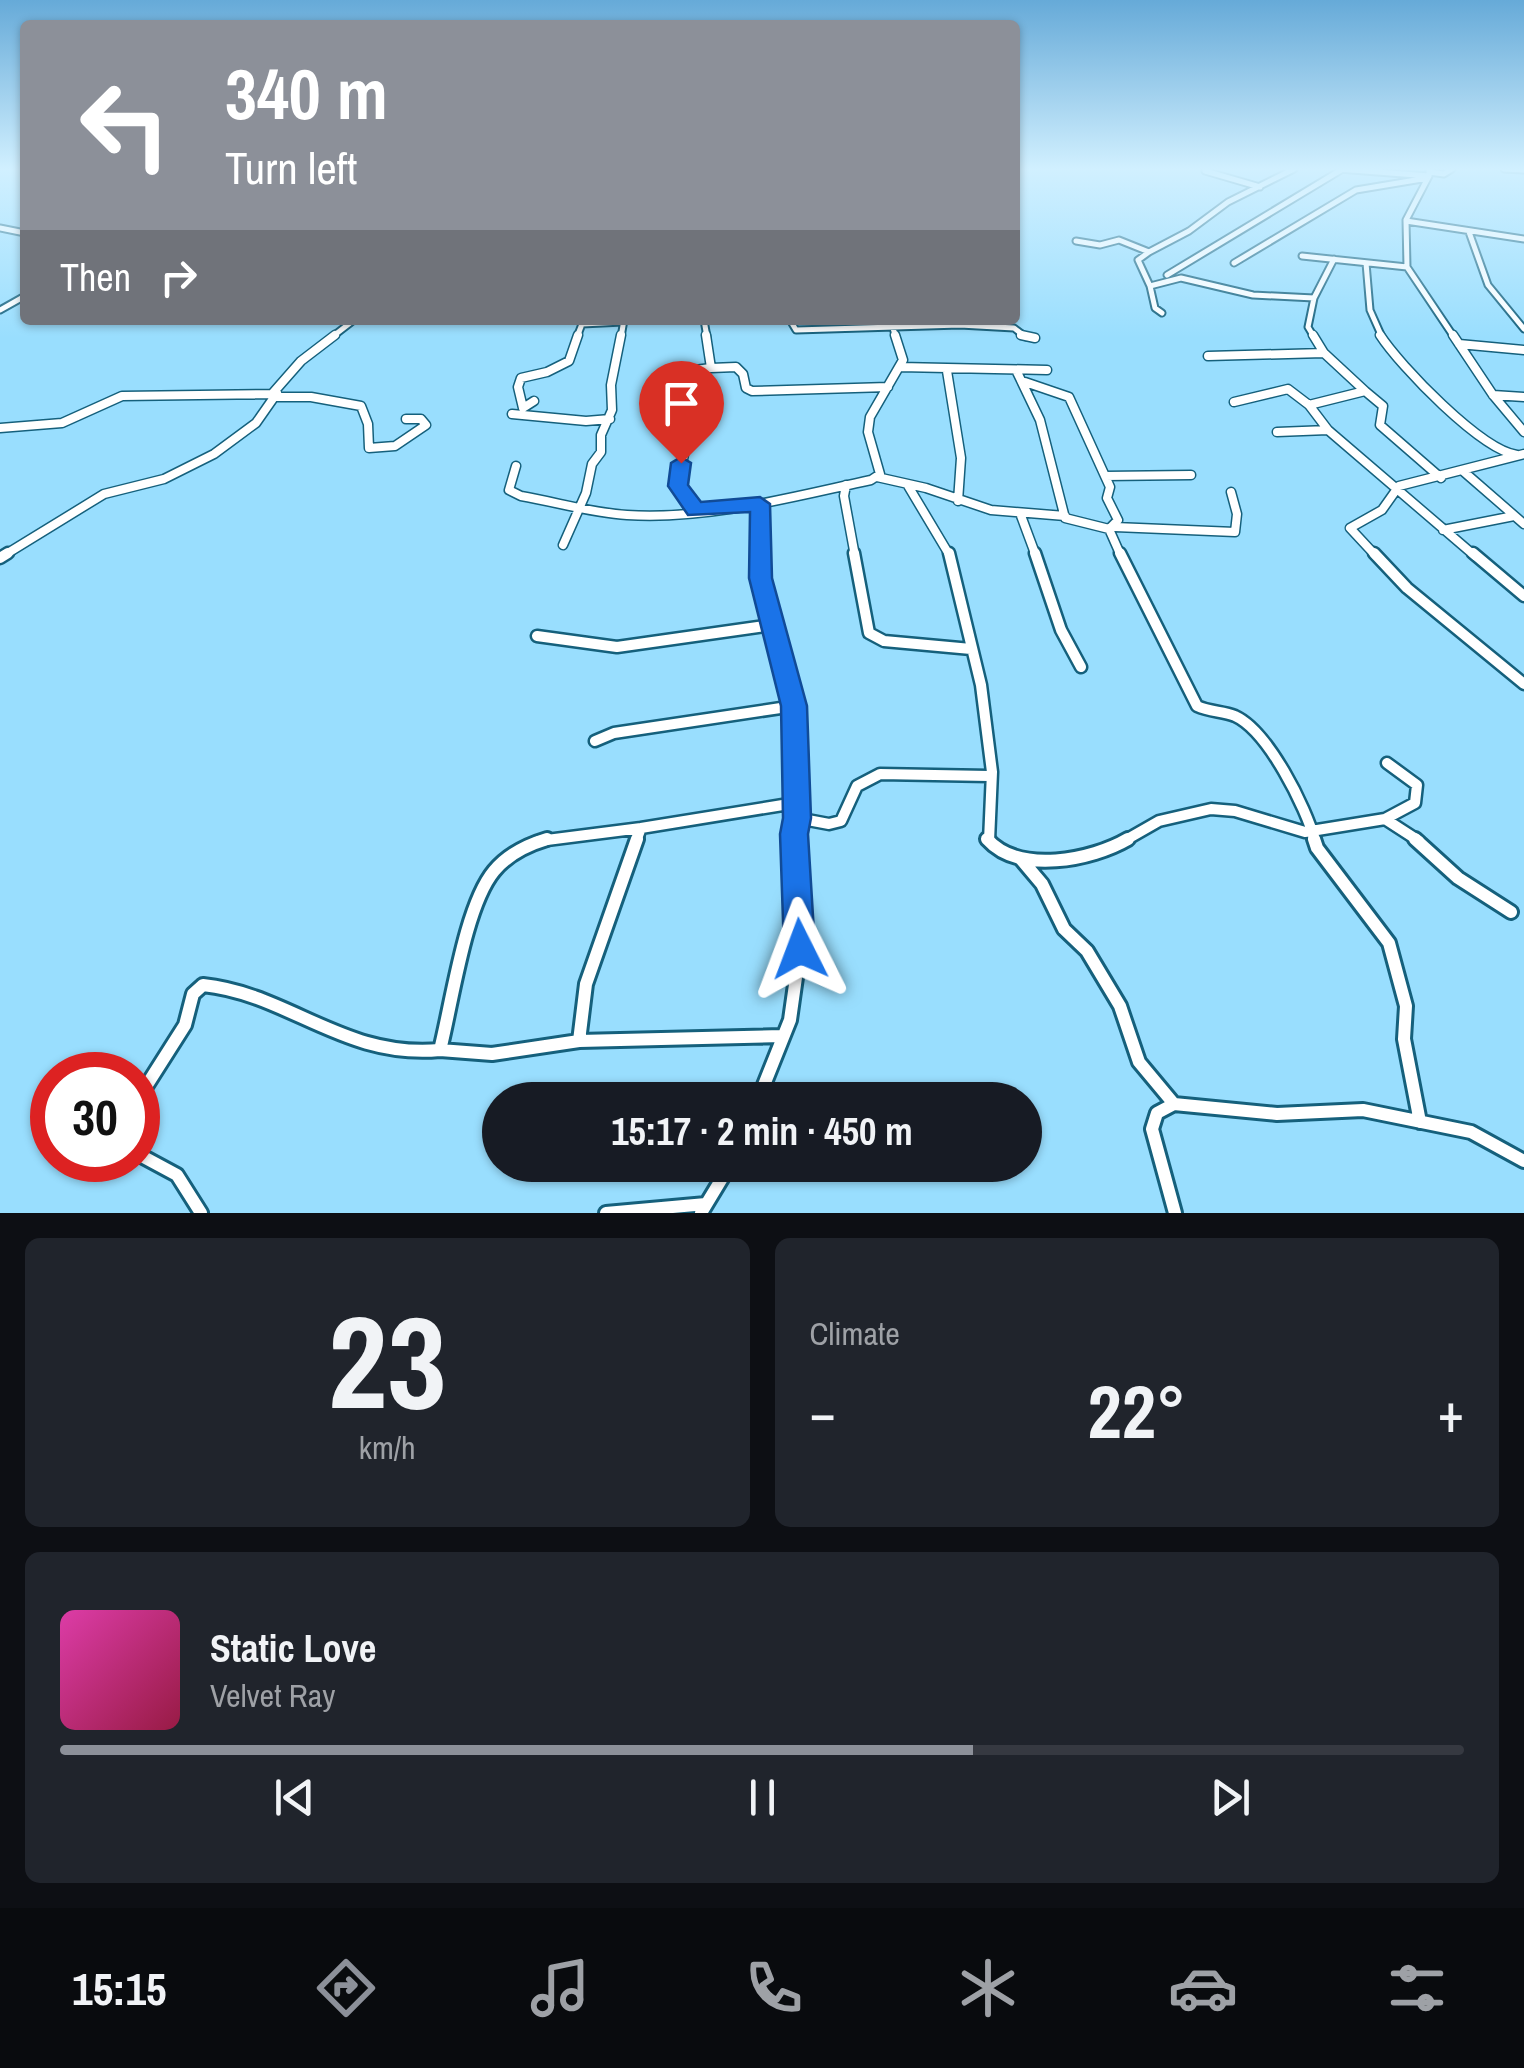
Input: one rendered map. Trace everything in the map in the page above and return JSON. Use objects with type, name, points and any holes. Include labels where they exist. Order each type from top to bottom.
[{"type":"street","points":[[1162,313],[1155,308],[1138,260],[1197,226]]},
{"type":"street","points":[[1164,274],[1244,226]]},
{"type":"street","points":[[1234,263],[1296,226]]},
{"type":"street","points":[[1406,226],[1407,267],[1493,394],[1524,432]]},
{"type":"street","points":[[1435,226],[1524,238]]},
{"type":"street","points":[[1468,232],[1488,285],[1524,329]]},
{"type":"street","points":[[1076,241],[1100,245],[1118,240],[1149,252]]},
{"type":"street","points":[[1302,256],[1407,267]]},
{"type":"street","points":[[1334,259],[1314,298],[1308,327],[1324,353],[1383,406],[1380,425],[1440,478]]},
{"type":"street","points":[[1366,263],[1370,311],[1399,362],[1478,432],[1511,455],[1523,456]]},
{"type":"street","points":[[1142,271],[1152,272]]},
{"type":"street","points":[[1164,274],[1252,295],[1314,298]]},
{"type":"street","points":[[1150,286],[1181,278]]},
{"type":"street","points":[[0,558],[104,494],[164,479],[214,454],[256,422],[290,371],[348,325]]},
{"type":"street","points":[[534,401],[524,408],[518,387],[520,378],[569,362],[582,325]]},
{"type":"street","points":[[563,545],[592,464],[602,452],[601,435],[610,419],[611,385],[622,325]]},
{"type":"street","points":[[705,325],[710,368]]},
{"type":"street","points":[[793,325],[796,330],[864,325]]},
{"type":"street","points":[[877,477],[879,466],[868,427],[875,405],[900,367],[900,346],[892,325]]},
{"type":"street","points":[[988,325],[1014,328],[1022,337],[1035,338]]},
{"type":"street","points":[[1459,344],[1524,350]]},
{"type":"street","points":[[1208,356],[1324,353]]},
{"type":"street","points":[[696,510],[678,486],[685,457],[682,444],[690,416],[686,408],[672,402],[667,378],[670,372],[736,367],[743,374],[746,388],[757,392],[854,385],[888,387]]},
{"type":"street","points":[[900,367],[1047,370]]},
{"type":"street","points":[[947,370],[962,458],[958,501]]},
{"type":"street","points":[[1016,372],[1025,381],[1042,426],[1065,516]]},
{"type":"street","points":[[1025,381],[1069,397],[1110,486],[1107,498],[1116,510],[1112,528],[1155,629],[1198,706],[1210,713],[1233,715],[1257,731],[1300,801],[1318,848],[1390,943],[1406,1006],[1404,1039],[1420,1122]]},
{"type":"street","points":[[1234,402],[1288,389],[1310,404],[1328,430],[1387,477],[1394,489],[1524,596]]},
{"type":"street","points":[[1310,404],[1365,391]]},
{"type":"street","points":[[0,428],[62,423],[122,396],[276,394],[361,406],[368,424],[369,448],[395,446],[426,425],[421,419],[406,419]]},
{"type":"street","points":[[1493,394],[1524,397]]},
{"type":"street","points":[[512,414],[529,412],[592,422],[610,419]]},
{"type":"street","points":[[1277,432],[1328,430]]},
{"type":"street","points":[[1523,456],[1394,489],[1382,510],[1352,526],[1351,531],[1407,588],[1524,684]]},
{"type":"street","points":[[516,466],[510,490],[534,502],[624,515],[660,516],[760,504],[877,477],[958,501],[1020,513],[1065,516],[1112,528],[1235,532],[1231,492]]},
{"type":"street","points":[[1462,472],[1524,524]]},
{"type":"street","points":[[1105,476],[1191,475]]},
{"type":"street","points":[[907,484],[922,514],[946,544],[983,700],[992,772],[986,838],[998,850],[1018,856],[1080,861],[1124,845],[1147,827],[1165,820],[1224,807],[1292,831],[1312,833],[1385,819],[1415,803],[1418,796],[1416,785],[1386,763]]},
{"type":"street","points":[[846,485],[844,496],[869,633],[884,641],[970,649]]},
{"type":"street","points":[[760,504],[760,578],[794,706],[794,834],[800,949],[790,1020],[765,1082]]},
{"type":"street","points":[[1020,513],[1040,563],[1053,616],[1081,667]]},
{"type":"street","points":[[1443,530],[1514,516]]},
{"type":"street","points":[[537,636],[617,647],[772,625]]},
{"type":"street","points":[[595,741],[614,733],[794,706]]},
{"type":"street","points":[[797,818],[829,824],[841,821],[856,785],[880,774],[970,778],[992,772]]},
{"type":"street","points":[[440,1050],[476,905],[494,870],[520,848],[546,839],[795,803]]},
{"type":"street","points":[[1385,819],[1426,846],[1458,878],[1511,912]]},
{"type":"street","points":[[579,1041],[586,984],[641,828]]},
{"type":"street","points":[[1018,856],[1042,884],[1064,929],[1087,951],[1120,1006],[1139,1062],[1174,1104]]},
{"type":"street","points":[[160,1063],[185,1024],[193,994],[203,984],[232,988],[304,1021],[380,1049],[407,1054],[440,1050],[485,1054],[579,1041],[782,1036]]},
{"type":"street","points":[[1175,1213],[1170,1180],[1152,1129],[1157,1114],[1174,1104],[1278,1114],[1350,1109],[1471,1132],[1524,1161]]},
{"type":"street","points":[[160,1166],[177,1175],[201,1213]]},
{"type":"street","points":[[606,1213],[654,1206],[704,1209],[720,1182]]},
{"type":"route","points":[[681,463],[678,486],[696,510],[760,504],[760,578],[793,693],[800,949]]}]
